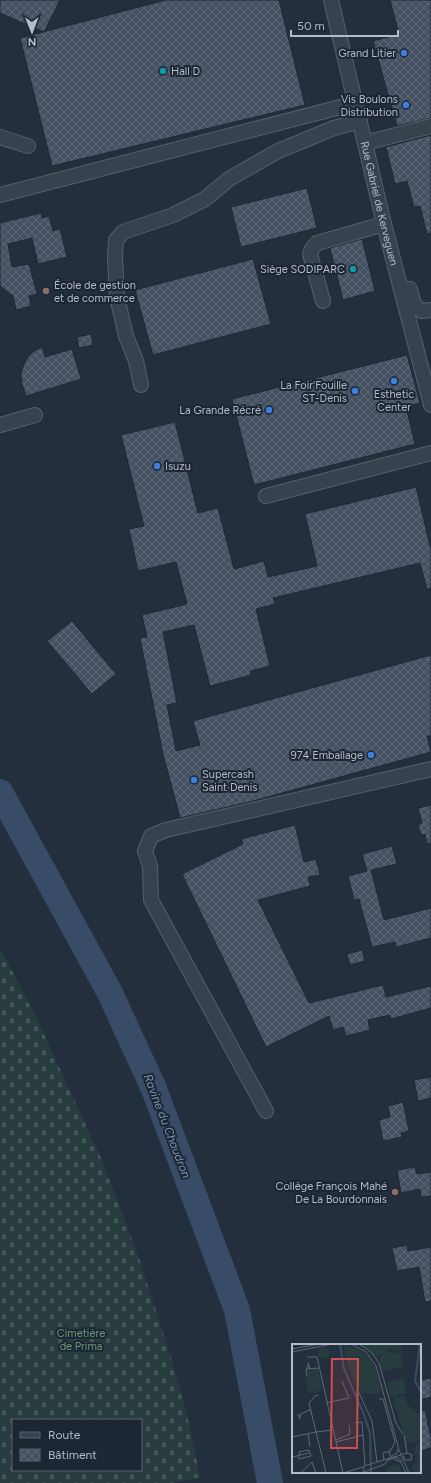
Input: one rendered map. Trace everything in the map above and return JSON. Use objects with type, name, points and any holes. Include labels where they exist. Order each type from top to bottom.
[{"type":"street","name":"Rue Gabriel de Kerveguen","points":[[330,0],[360,121],[369,142],[384,224],[431,405]]},
{"type":"street","points":[[336,0],[369,142],[414,305],[422,312],[431,310]]},
{"type":"street","points":[[0,195],[356,103]]},
{"type":"street","points":[[141,386],[136,361],[126,336],[117,297],[115,258],[116,240],[119,236],[123,232],[172,215],[205,199],[229,179],[278,151],[334,128],[360,121]]},
{"type":"street","points":[[369,142],[431,126]]},
{"type":"street","points":[[0,137],[28,146]]},
{"type":"street","points":[[323,301],[310,254],[312,249],[317,243],[384,224]]},
{"type":"street","points":[[409,322],[431,317]]},
{"type":"street","points":[[0,425],[35,415]]},
{"type":"street","points":[[266,496],[431,453]]},
{"type":"street","points":[[266,1111],[151,900],[150,866],[145,851],[151,836],[166,830],[431,769]]},
{"type":"green space","name":"Cimetière de Prima","points":[[0,948],[37,1019],[101,1158],[138,1255],[170,1354],[187,1414],[200,1477],[172,1483],[0,1483]]},
{"type":"building","points":[[0,0],[60,0],[44,32],[0,13]]},
{"type":"building","name":"Hall D","points":[[166,0],[279,0],[305,105],[52,166],[20,38]]},
{"type":"building","points":[[390,0],[431,0],[431,118],[397,126],[373,41],[399,34]]},
{"type":"building","points":[[431,135],[431,233],[427,234],[420,206],[414,207],[407,181],[395,184],[386,147]]},
{"type":"building","points":[[307,188],[317,228],[241,247],[231,207]]},
{"type":"building","points":[[41,213],[42,218],[49,216],[53,231],[60,229],[67,257],[38,264],[32,238],[8,244],[12,267],[29,264],[37,294],[29,296],[31,306],[16,310],[13,296],[0,286],[0,223]]},
{"type":"building","name":"Siège SODIPARC","points":[[362,239],[375,291],[343,300],[330,248]]},
{"type":"building","points":[[253,259],[271,324],[153,355],[135,290]]},
{"type":"building","points":[[91,334],[93,345],[79,348],[77,337]]},
{"type":"building","points":[[42,347],[45,357],[72,349],[81,379],[26,396],[22,384],[21,373],[28,357],[34,351]]},
{"type":"building","points":[[407,355],[420,403],[406,407],[415,444],[254,485],[232,399]]},
{"type":"building","points":[[175,422],[198,513],[218,508],[234,569],[264,561],[268,577],[317,566],[305,514],[416,487],[431,550],[431,588],[427,589],[420,563],[273,598],[275,604],[256,609],[270,666],[250,671],[251,675],[210,686],[194,625],[163,632],[177,703],[167,705],[176,751],[200,745],[193,721],[431,655],[431,736],[427,736],[431,752],[253,801],[180,818],[163,754],[140,638],[147,637],[142,615],[187,604],[176,562],[138,571],[129,529],[144,526],[121,435]]},
{"type":"building","points":[[72,621],[116,674],[92,694],[47,641]]},
{"type":"building","points":[[431,805],[431,843],[427,844],[425,834],[421,835],[418,825],[422,823],[418,808]]},
{"type":"building","points":[[295,825],[304,862],[316,859],[320,875],[308,877],[310,886],[258,900],[309,1003],[383,985],[386,997],[431,986],[431,1008],[391,1019],[390,1015],[368,1020],[370,1030],[346,1036],[343,1027],[333,1030],[329,1016],[266,1047],[182,874],[243,844],[241,839]]},
{"type":"building","points":[[392,846],[397,864],[371,870],[384,920],[431,908],[431,938],[396,947],[395,942],[372,947],[359,899],[354,900],[348,876],[367,871],[362,854]]},
{"type":"building","points":[[362,950],[365,961],[350,965],[347,954]]},
{"type":"building","points":[[431,1077],[431,1098],[418,1101],[414,1080]]},
{"type":"building","points":[[403,1102],[409,1131],[401,1133],[402,1137],[383,1141],[379,1120],[390,1117],[388,1106]]},
{"type":"building","points":[[415,1167],[417,1174],[431,1172],[431,1196],[421,1197],[420,1189],[401,1193],[397,1170]]},
{"type":"building","points":[[407,1245],[408,1251],[431,1247],[431,1301],[425,1302],[419,1267],[397,1271],[392,1248]]},
{"type":"building","points":[[431,1378],[431,1397],[421,1400],[421,1380]]},
{"type":"building","points":[[425,1410],[431,1438],[431,1448],[421,1451],[421,1411]]},
{"type":"waterway","name":"Ravine du Chaudron","points":[[0,792],[110,993],[154,1089],[237,1310],[270,1483]]},
{"type":"place","name":"Grand Litier","points":[[404,53]]},
{"type":"place","name":"Hall D","points":[[163,71]]},
{"type":"place","name":"Vis Boulons Distribution","points":[[406,105]]},
{"type":"place","name":"Siège SODIPARC","points":[[353,269]]},
{"type":"place","name":"École de gestion et de commerce","points":[[46,291]]},
{"type":"place","name":"Esthetic Center","points":[[394,381]]},
{"type":"place","name":"La Foir'Fouille ST-Denis","points":[[355,391]]},
{"type":"place","name":"La Grande Récré","points":[[269,410]]},
{"type":"place","name":"Isuzu","points":[[157,466]]},
{"type":"place","name":"974 Emballage","points":[[371,755]]},
{"type":"place","name":"Supercash Saint Denis","points":[[194,780]]},
{"type":"place","name":"Collège François Mahé De La Bourdonnais","points":[[395,1192]]}]
